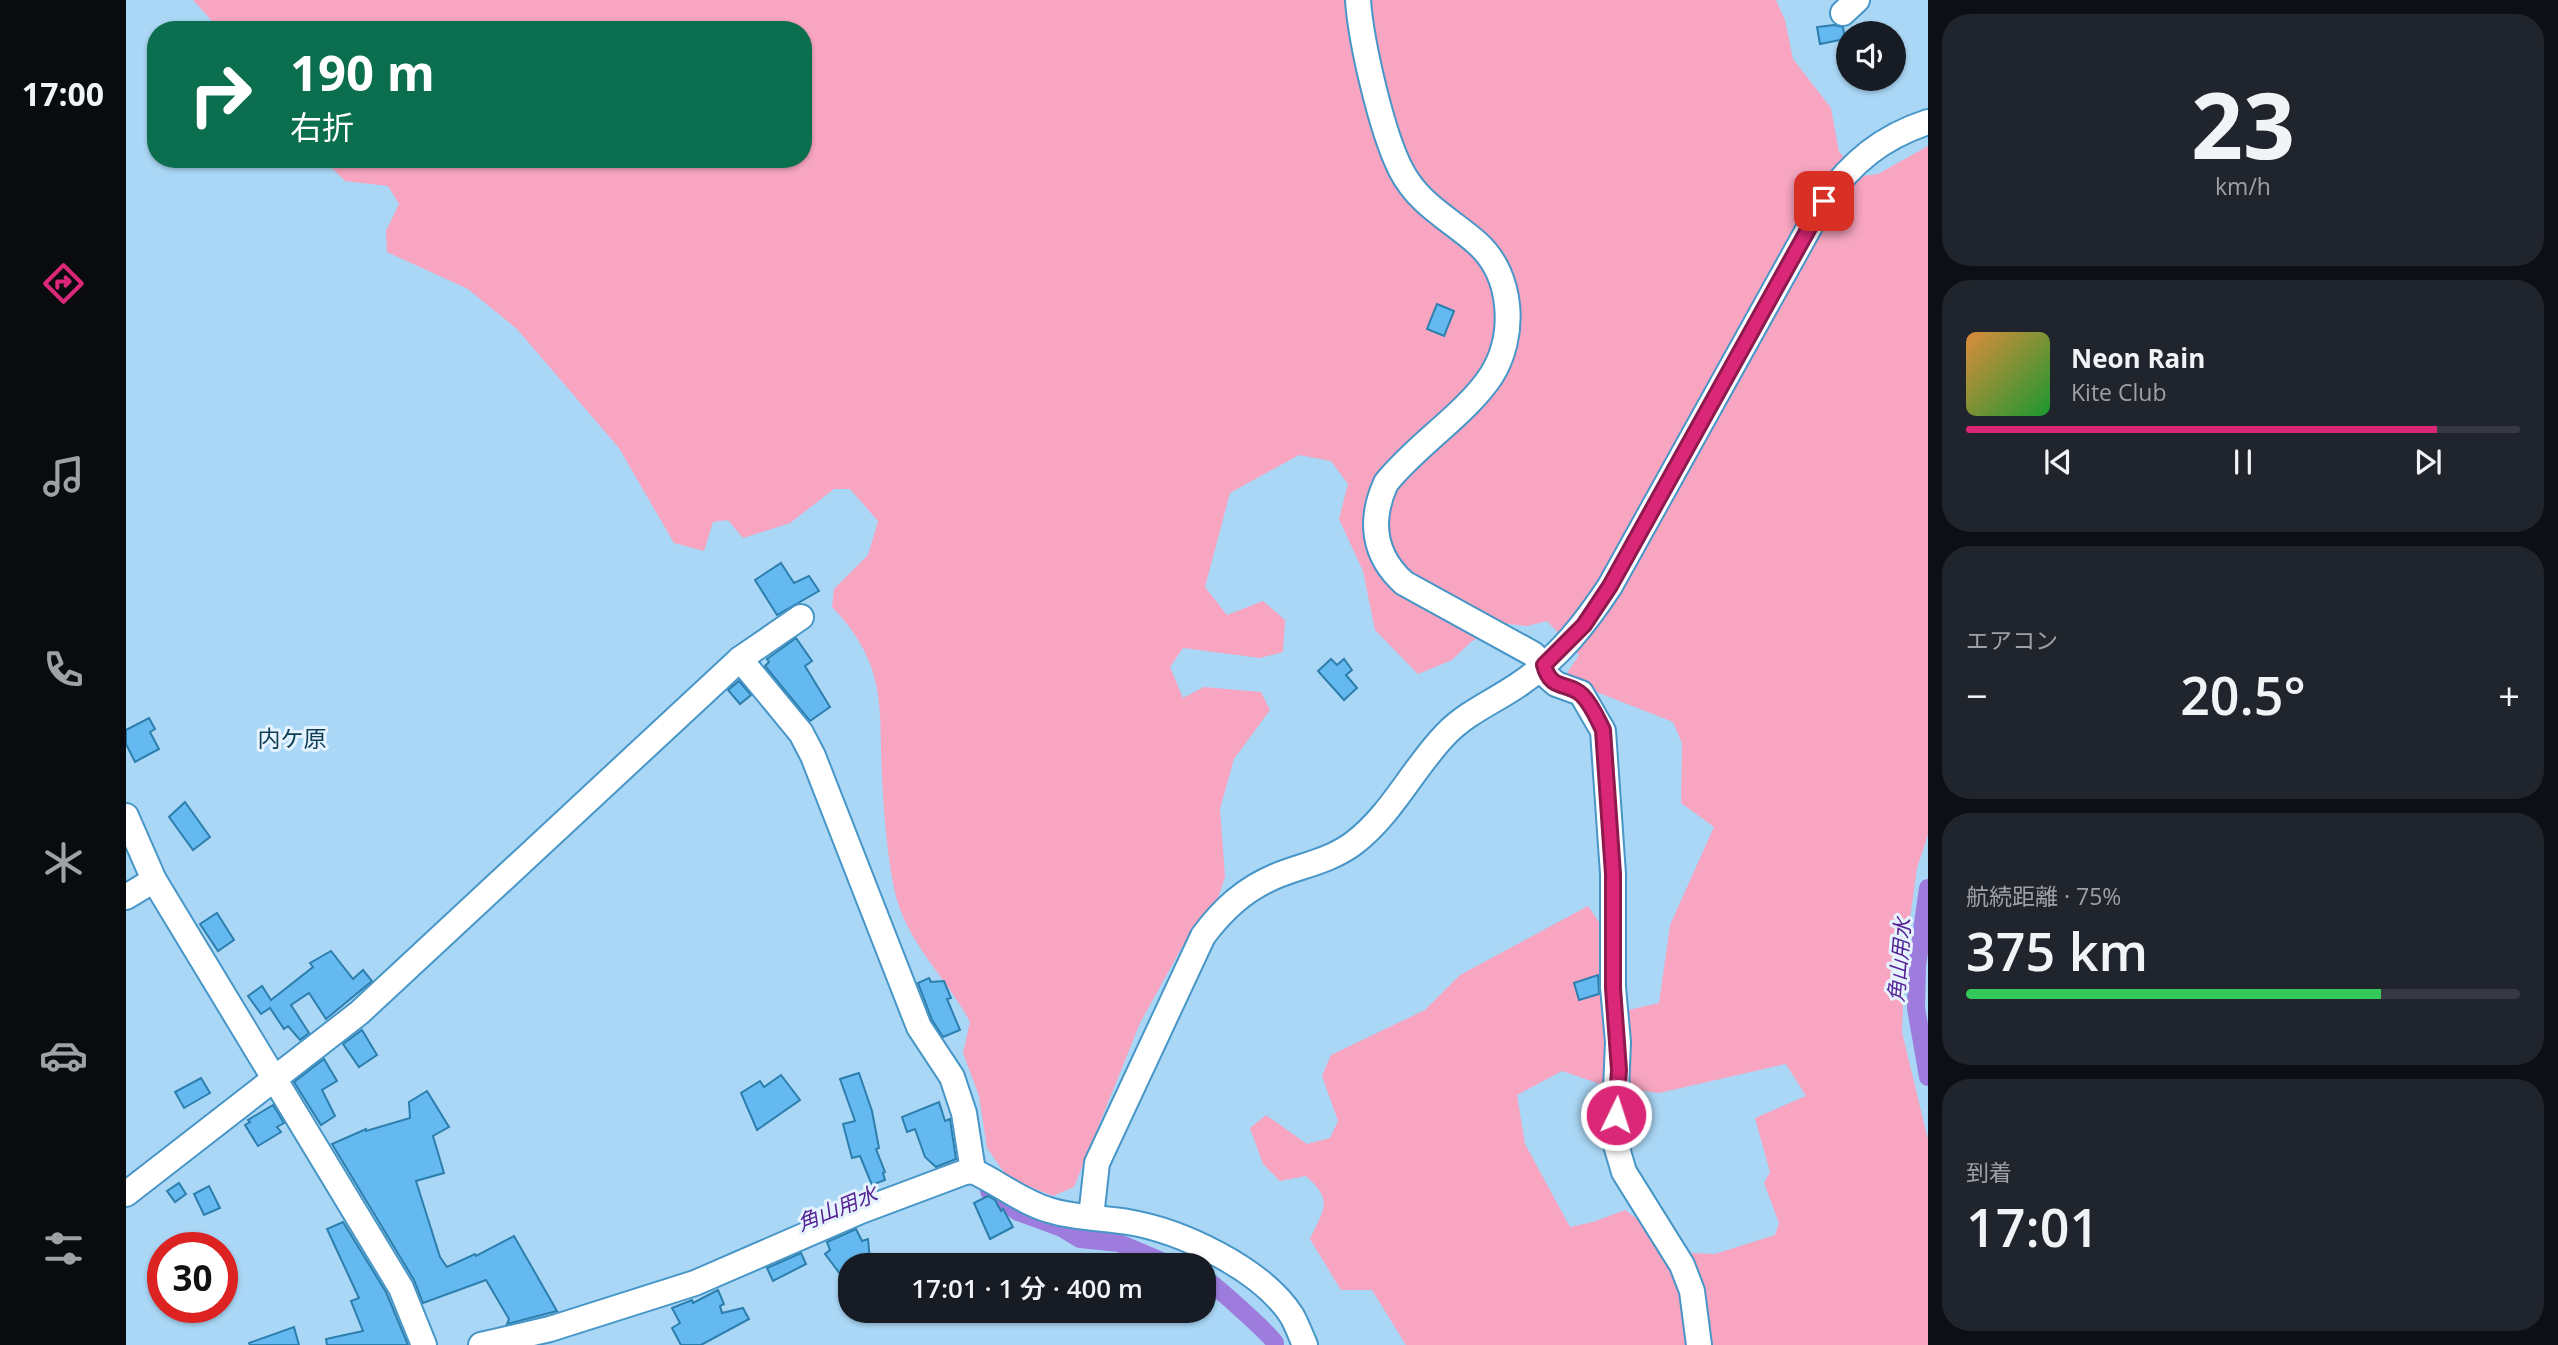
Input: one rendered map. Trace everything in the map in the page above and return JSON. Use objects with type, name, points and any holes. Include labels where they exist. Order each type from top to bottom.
[{"type":"street","points":[[1358,0],[1363,40],[1392,151],[1401,171],[1426,205],[1487,254],[1503,285],[1508,319],[1506,339],[1490,377],[1385,483],[1378,500],[1376,538],[1391,571],[1404,583],[1533,654],[1544,665],[1547,676],[1556,684],[1581,693],[1603,730],[1613,874],[1613,988],[1618,1042],[1614,1138],[1624,1172],[1682,1265],[1692,1291],[1699,1345]]},
{"type":"street","points":[[1091,1217],[1097,1163],[1203,936],[1218,916],[1254,887],[1278,875],[1330,858],[1353,844],[1386,812],[1448,731],[1544,665],[1584,625],[1610,586],[1824,201],[1860,158],[1900,131],[1928,122]]},
{"type":"street","points":[[126,1195],[359,1013],[740,659],[801,617]]},
{"type":"street","points":[[740,659],[801,733],[813,756],[919,1027],[952,1077],[964,1114],[973,1171]]},
{"type":"street","points":[[126,816],[154,880],[401,1288],[424,1345]]},
{"type":"street","points":[[126,897],[154,880]]},
{"type":"street","points":[[481,1345],[640,1302],[695,1283],[861,1212],[973,1171],[1030,1203],[1052,1211],[1132,1223],[1163,1232],[1231,1261],[1279,1300],[1292,1317],[1305,1345]]},
{"type":"shaded area","points":[[193,0],[1776,0],[1785,20],[1793,59],[1831,108],[1839,152],[1862,176],[1878,174],[1928,146],[1928,835],[1917,868],[1905,955],[1902,1032],[1928,1140],[1928,1345],[1406,1345],[1372,1290],[1341,1290],[1310,1239],[1324,1205],[1320,1192],[1306,1176],[1280,1181],[1263,1164],[1250,1128],[1266,1115],[1307,1144],[1330,1138],[1338,1121],[1322,1076],[1331,1055],[1425,1010],[1460,975],[1588,906],[1603,928],[1624,1011],[1659,1003],[1670,925],[1714,827],[1681,803],[1682,743],[1673,722],[1574,683],[1567,673],[1579,655],[1547,621],[1527,626],[1501,623],[1471,642],[1452,660],[1418,674],[1375,630],[1363,571],[1339,519],[1348,484],[1331,461],[1299,455],[1230,493],[1205,587],[1227,615],[1263,601],[1285,620],[1283,652],[1260,658],[1183,648],[1170,667],[1183,698],[1204,687],[1261,692],[1270,710],[1234,759],[1220,809],[1225,877],[1216,904],[1182,947],[1140,1023],[1074,1187],[1053,1196],[1008,1178],[987,1148],[979,1096],[963,1053],[970,1022],[911,933],[897,900],[886,834],[878,695],[865,652],[832,607],[834,589],[868,555],[878,521],[850,489],[834,489],[790,523],[743,538],[728,520],[713,522],[704,551],[674,543],[619,448],[517,329],[468,289],[387,252],[386,231],[399,204],[388,186],[345,181],[332,168],[812,168],[812,21],[212,21]],"holes":[[[1786,1064],[1806,1096],[1755,1118],[1770,1172],[1764,1183],[1779,1223],[1775,1235],[1715,1254],[1669,1252],[1645,1225],[1625,1210],[1570,1227],[1525,1144],[1517,1095],[1562,1071],[1600,1084],[1611,1076],[1627,1079],[1635,1090],[1659,1093]]]},
{"type":"building","points":[[1836,25],[1836,41],[1820,44],[1817,27]]},
{"type":"building","points":[[1437,304],[1454,311],[1444,336],[1427,329]]},
{"type":"building","points":[[781,563],[794,583],[809,576],[819,591],[777,615],[755,580]]},
{"type":"building","points":[[796,638],[812,661],[805,666],[830,707],[810,721],[765,666],[769,662],[767,659]]},
{"type":"building","points":[[1331,659],[1337,665],[1344,659],[1352,670],[1346,675],[1357,688],[1344,700],[1318,671]]},
{"type":"building","points":[[739,681],[751,695],[740,704],[728,690]]},
{"type":"building","points":[[149,718],[155,729],[150,732],[159,749],[135,762],[126,744],[126,730]]},
{"type":"building","points":[[185,802],[210,837],[193,850],[169,817]]},
{"type":"building","points":[[217,913],[234,940],[218,951],[200,924]]},
{"type":"building","points":[[331,951],[353,979],[363,970],[372,981],[326,1019],[309,993],[291,1005],[309,1033],[300,1040],[288,1026],[284,1029],[270,1008],[261,1014],[248,996],[262,986],[271,1000],[313,967],[310,963]]},
{"type":"building","points":[[1598,975],[1599,994],[1579,1000],[1574,983]]},
{"type":"building","points":[[929,978],[931,982],[944,981],[951,998],[947,999],[960,1030],[943,1037],[932,1020],[918,983]]},
{"type":"building","points":[[362,1030],[377,1055],[359,1067],[343,1044]]},
{"type":"building","points":[[324,1059],[337,1081],[322,1090],[335,1116],[321,1125],[294,1082]]},
{"type":"building","points":[[859,1073],[872,1111],[879,1148],[876,1149],[885,1172],[885,1180],[872,1185],[860,1156],[852,1158],[843,1124],[855,1121],[840,1079]]},
{"type":"building","points":[[781,1075],[800,1100],[757,1130],[741,1093],[760,1081],[764,1087]]},
{"type":"building","points":[[201,1078],[210,1093],[184,1108],[175,1092]]},
{"type":"building","points":[[427,1091],[449,1127],[433,1136],[444,1173],[416,1181],[440,1257],[447,1267],[475,1254],[476,1256],[514,1236],[557,1311],[507,1324],[509,1319],[486,1280],[423,1303],[414,1280],[332,1144],[366,1129],[410,1118],[409,1102]]},
{"type":"building","points":[[939,1102],[945,1121],[950,1119],[956,1159],[936,1167],[925,1157],[915,1129],[907,1132],[902,1117]]},
{"type":"building","points":[[273,1105],[284,1123],[277,1127],[281,1132],[258,1146],[245,1125],[250,1122],[248,1120]]},
{"type":"building","points":[[179,1183],[186,1194],[175,1202],[167,1191]]},
{"type":"building","points":[[209,1186],[220,1208],[204,1215],[194,1194]]},
{"type":"building","points":[[988,1196],[995,1200],[1001,1211],[1003,1209],[1013,1227],[990,1239],[974,1203]]},
{"type":"building","points":[[343,1222],[386,1292],[408,1345],[327,1345],[326,1339],[363,1331],[351,1301],[359,1298],[327,1229]]},
{"type":"building","points":[[856,1229],[862,1241],[868,1239],[869,1253],[838,1253],[838,1271],[825,1254],[830,1250],[827,1242]]},
{"type":"building","points":[[801,1253],[806,1264],[773,1281],[767,1268]]},
{"type":"building","points":[[718,1290],[724,1304],[720,1306],[722,1313],[743,1308],[749,1319],[701,1345],[681,1345],[672,1328],[680,1323],[672,1308],[692,1300],[693,1303]]},
{"type":"building","points":[[294,1327],[299,1345],[249,1343]]},
{"type":"waterway","name":"角山用水","points":[[1928,888],[1917,966],[1916,1008],[1928,1077]]},
{"type":"waterway","name":"角山用水","points":[[989,1191],[1018,1212],[1062,1228],[1080,1239],[1119,1243],[1143,1253]]},
{"type":"waterway","name":"角山用水","points":[[1216,1288],[1275,1343]]},
{"type":"district","name":"内ケ原","points":[[292,738]]},
{"type":"route","points":[[1616,1115],[1619,1070],[1613,988],[1613,874],[1603,730],[1581,693],[1556,684],[1547,676],[1544,665],[1558,654],[1584,625],[1610,586],[1824,201]]}]
